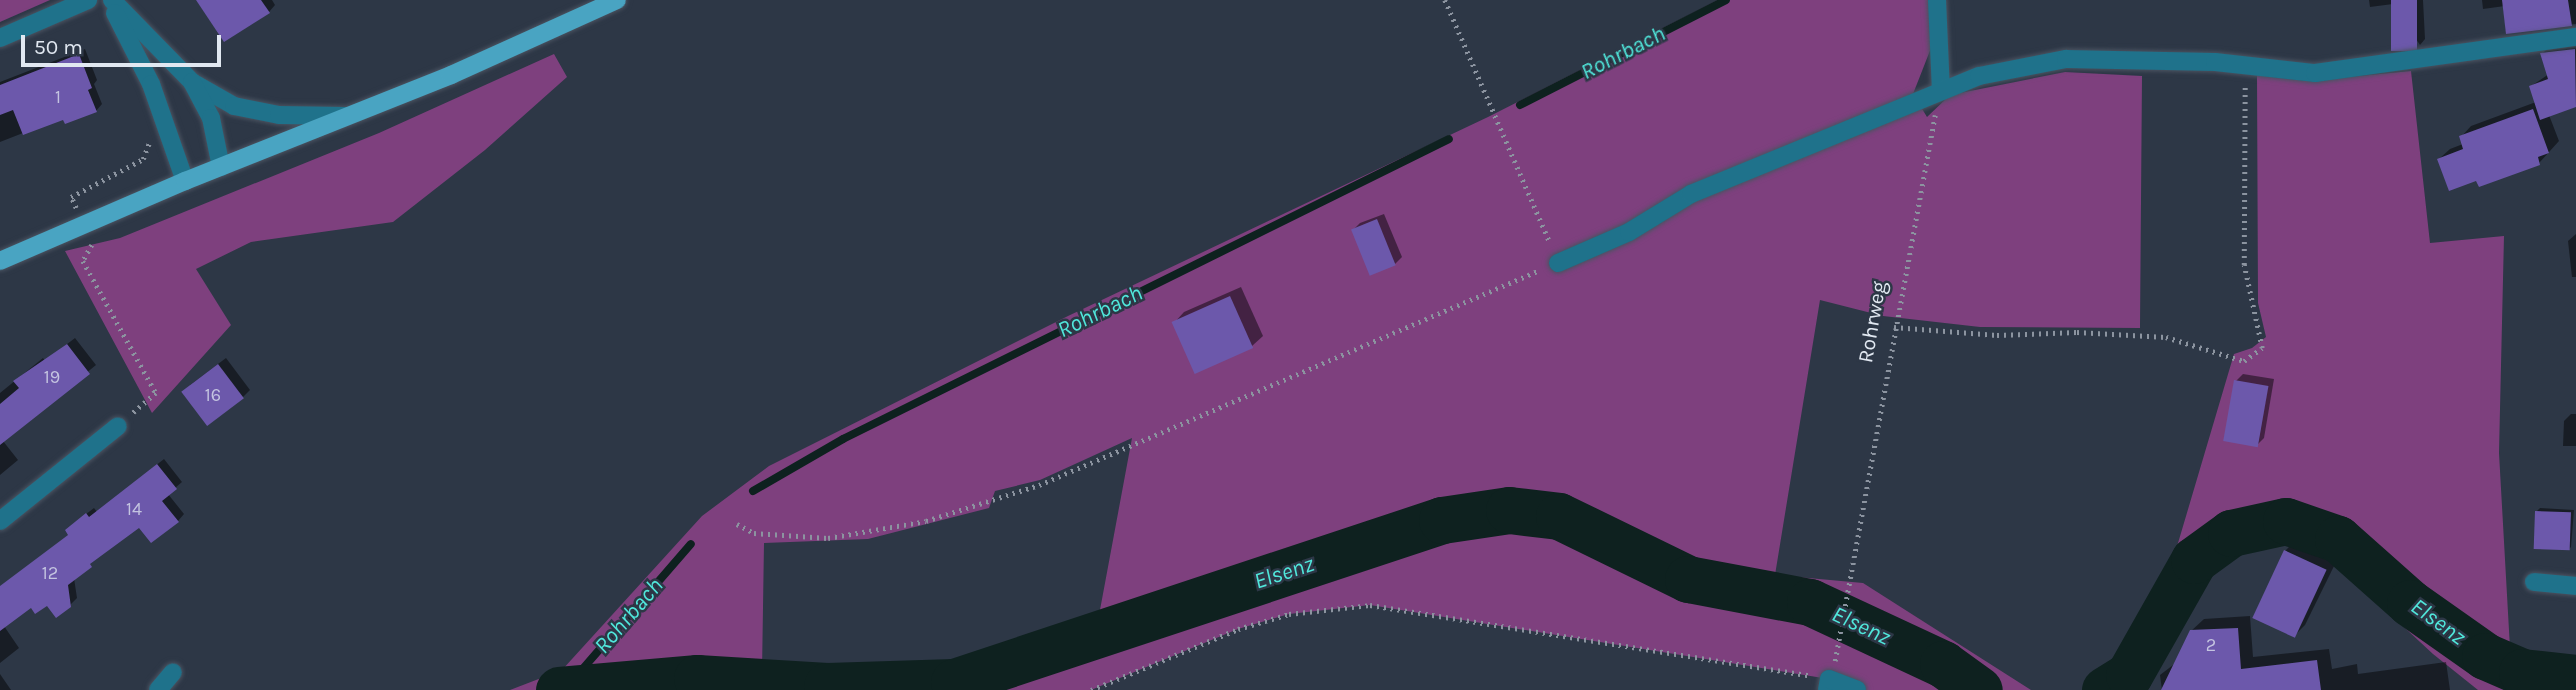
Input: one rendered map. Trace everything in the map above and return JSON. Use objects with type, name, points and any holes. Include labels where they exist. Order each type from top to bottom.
[{"type":"main road","points":[[0,261],[185,181],[499,54],[617,0]]},
{"type":"street","points":[[0,38],[88,0]]},
{"type":"street","points":[[110,0],[191,82],[211,118],[221,167]]},
{"type":"street","points":[[110,0],[150,84],[185,181]]},
{"type":"street","points":[[1937,0],[1941,91]]},
{"type":"street","points":[[1558,263],[1629,232],[1690,194],[1979,76],[2066,59],[2144,59],[2315,73],[2576,37]]},
{"type":"street","points":[[191,82],[234,106],[279,115],[345,116]]},
{"type":"street","points":[[0,521],[118,426]]},
{"type":"street","points":[[2534,582],[2576,586]]},
{"type":"street","points":[[158,690],[173,672]]},
{"type":"street","points":[[1828,684],[1857,690]]},
{"type":"path","points":[[737,524],[754,533],[828,538],[926,521],[1027,489],[1558,263],[1445,0]]},
{"type":"path","points":[[1894,327],[1997,335],[2077,332],[2166,337],[2244,361],[2262,348],[2244,265],[2245,66]]},
{"type":"path","name":"Rohrweg","points":[[1837,652],[1894,327],[1941,91]]},
{"type":"path","points":[[71,197],[143,159],[162,116]]},
{"type":"path","points":[[92,245],[83,261],[156,393],[118,426]]},
{"type":"path","points":[[1091,690],[1238,629],[1289,614],[1370,605],[1828,684]]},
{"type":"shaded area","points":[[0,0],[50,0],[0,22]]},
{"type":"shaded area","points":[[1718,0],[1931,0],[1933,43],[1913,94],[1927,117],[1950,95],[2065,72],[2142,76],[2140,328],[1980,327],[1883,316],[1820,300],[1775,575],[1863,583],[2031,690],[1857,690],[1829,679],[1370,605],[1289,614],[1238,629],[1091,690],[510,690],[562,670],[702,516],[769,466],[1068,316],[1488,117]],"holes":[[[1132,438],[1097,626],[966,664],[762,672],[764,543],[868,539],[989,508],[995,491],[1040,480]]]},
{"type":"shaded area","points":[[554,54],[567,77],[485,150],[393,222],[251,242],[196,269],[231,325],[152,413],[65,251],[120,238],[379,133]]},
{"type":"shaded area","points":[[2411,71],[2430,243],[2504,236],[2499,453],[2510,648],[2576,665],[2576,690],[2478,690],[2433,654],[2323,552],[2285,530],[2225,550],[2148,665],[2139,690],[2095,690],[2103,686],[2173,560],[2234,354],[2252,348],[2266,337],[2258,303],[2257,75],[2308,81]]},
{"type":"building","points":[[196,0],[261,0],[270,13],[224,42]]},
{"type":"building","points":[[2391,0],[2417,0],[2417,51],[2391,51]]},
{"type":"building","points":[[2502,0],[2568,0],[2572,26],[2506,34]]},
{"type":"building","points":[[2575,49],[2576,107],[2540,120],[2529,86],[2548,79],[2540,53]]},
{"type":"building","points":[[79,54],[92,88],[88,90],[97,112],[65,124],[63,120],[23,135],[13,110],[0,115],[0,85]]},
{"type":"building","points":[[2533,109],[2549,153],[2538,157],[2540,165],[2479,187],[2476,181],[2449,191],[2437,159],[2463,149],[2459,136]]},
{"type":"building","points":[[1377,219],[1396,265],[1370,276],[1351,229]]},
{"type":"building","points":[[1230,296],[1253,348],[1195,374],[1172,322]]},
{"type":"building","points":[[67,344],[90,374],[0,445],[0,404],[19,388],[13,381]]},
{"type":"building","points":[[218,364],[244,398],[207,426],[181,392]]},
{"type":"building","points":[[2234,380],[2268,386],[2258,447],[2223,441]]},
{"type":"building","points":[[157,464],[177,489],[162,501],[179,522],[151,543],[139,528],[90,564],[92,567],[68,585],[71,607],[56,618],[47,606],[35,614],[31,608],[0,631],[0,586],[68,535],[65,530],[86,513],[89,517]]},
{"type":"building","points":[[2535,511],[2571,512],[2570,550],[2534,549]]},
{"type":"building","points":[[2284,550],[2327,570],[2295,638],[2252,618]]},
{"type":"building","points":[[2238,628],[2241,669],[2317,660],[2321,690],[2161,690],[2190,630]]},
{"type":"waterway","name":"Rohrbach","points":[[1520,105],[1726,0]]},
{"type":"waterway","name":"Rohrbach","points":[[753,491],[843,439],[1449,139]]},
{"type":"waterway","name":"Elsenz","points":[[559,690],[697,678],[827,686],[954,682],[1442,520],[1509,510],[1559,516],[1688,579],[1810,602],[1943,664],[1979,690]]},
{"type":"waterway","name":"Elsenz","points":[[2105,690],[2129,675],[2194,560],[2231,533],[2286,521],[2338,539],[2410,603],[2485,656],[2522,672],[2576,678]]},
{"type":"waterway","name":"Rohrbach","points":[[567,687],[691,544]]}]
